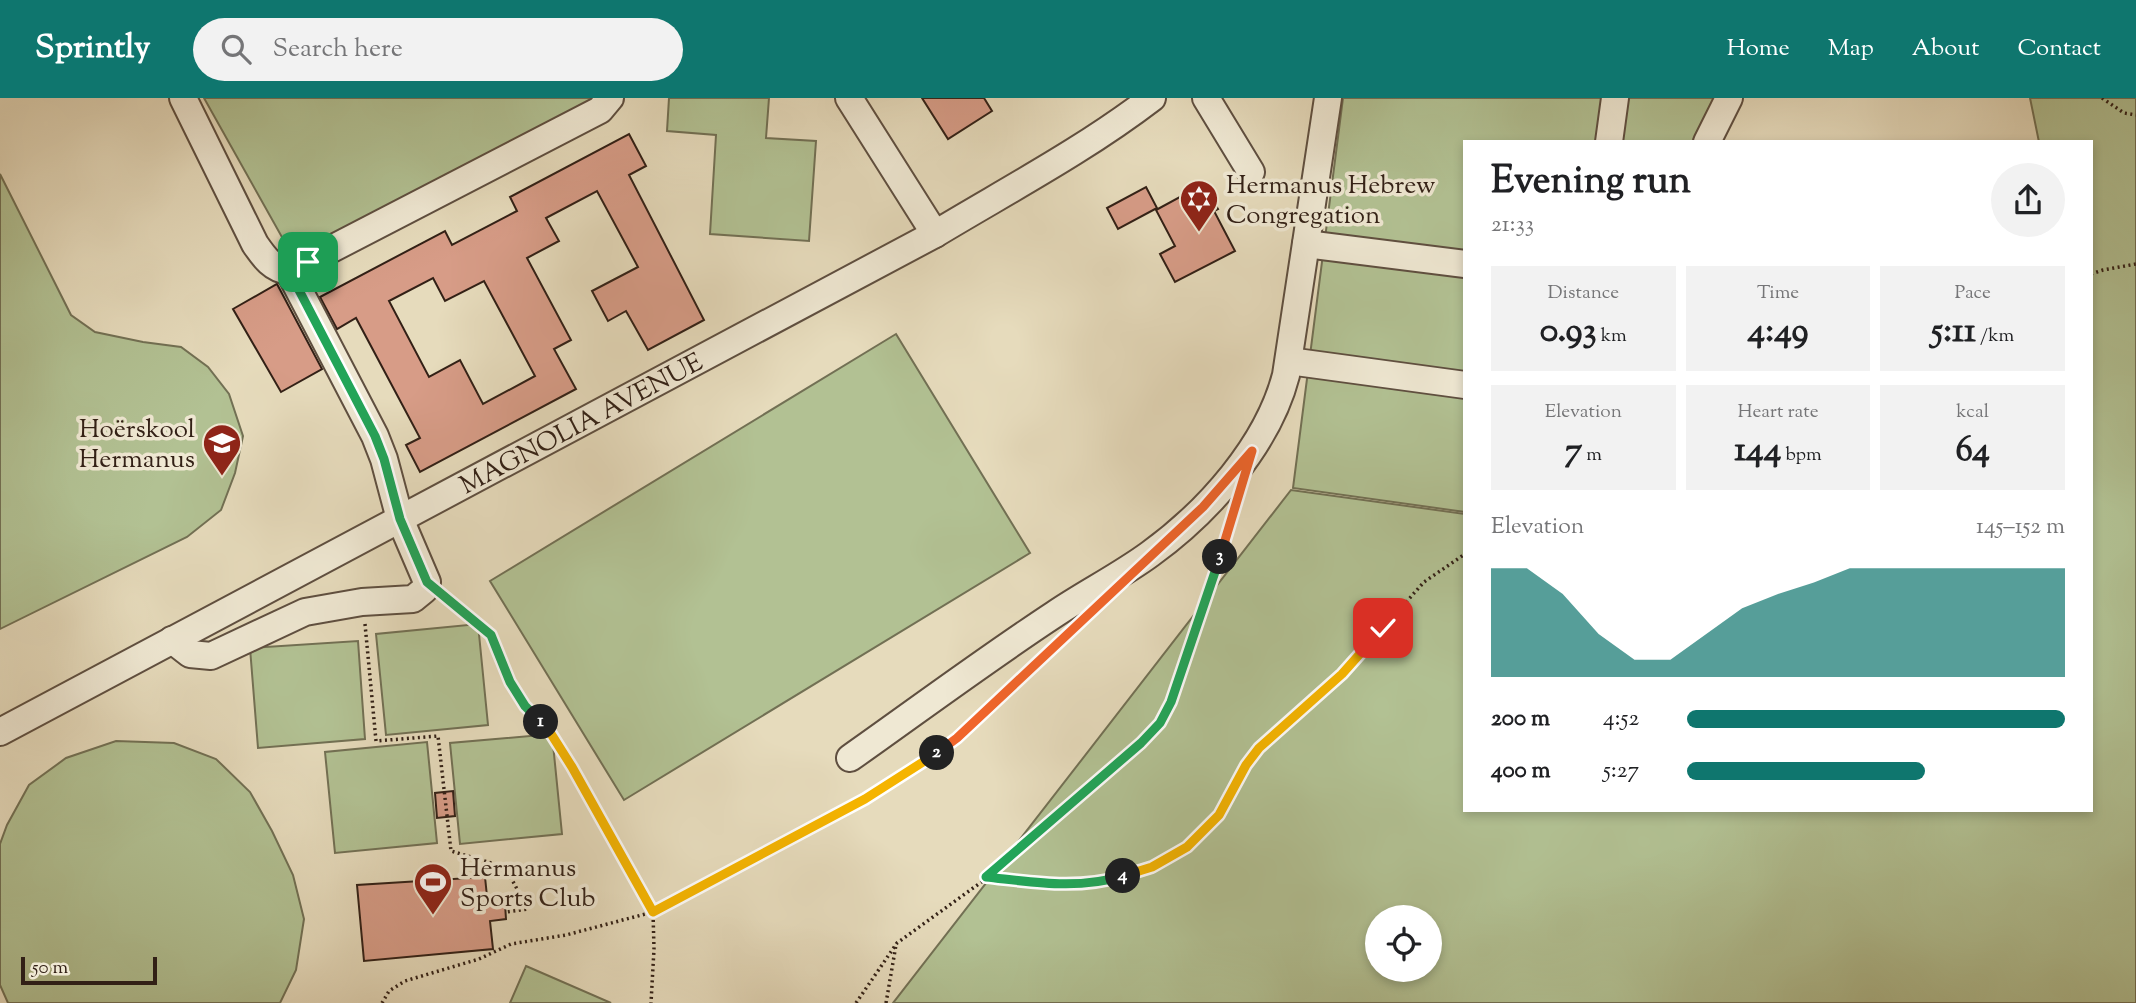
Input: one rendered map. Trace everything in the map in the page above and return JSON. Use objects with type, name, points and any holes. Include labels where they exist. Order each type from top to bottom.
[{"type":"street","points":[[183,98],[255,244],[267,261],[280,270],[289,271],[600,110],[610,98]]},
{"type":"street","points":[[849,98],[935,234]]},
{"type":"street","name":"MAGNOLIA AVENUE","points":[[0,732],[935,234],[1038,175],[1152,98]]},
{"type":"street","points":[[1206,98],[1251,172]]},
{"type":"street","points":[[850,758],[1055,613],[1150,554],[1203,507],[1252,451],[1276,408],[1289,361],[1328,98]]},
{"type":"street","points":[[1609,140],[1615,98]]},
{"type":"street","points":[[1708,140],[1729,98]]},
{"type":"street","points":[[1306,244],[1463,264]]},
{"type":"street","points":[[172,640],[190,654],[212,656],[305,612],[362,601],[413,599],[424,590],[427,582],[400,519],[375,436],[289,271]]},
{"type":"street","points":[[1289,361],[1463,385]]},
{"type":"path","points":[[2102,98],[2124,113],[2136,116]]},
{"type":"path","points":[[2093,273],[2136,264]]},
{"type":"path","points":[[856,1003],[897,943],[986,877],[1141,743],[1160,723],[1171,702],[1236,505]]},
{"type":"path","points":[[986,877],[1060,885],[1100,883],[1152,867],[1187,847],[1219,815],[1246,765],[1259,748],[1342,674],[1424,582],[1463,555]]},
{"type":"path","points":[[427,582],[491,635],[510,682],[525,706],[548,729],[653,912],[651,1003]]},
{"type":"path","points":[[362,601],[376,740],[438,736],[451,851],[505,867],[528,909],[506,912]]},
{"type":"path","points":[[382,1003],[390,991],[405,981],[479,959],[511,944],[566,935],[653,912],[865,799],[957,738],[1069,631]]},
{"type":"path","points":[[886,1003],[897,943]]},
{"type":"green space","points":[[204,98],[595,98],[292,255]]},
{"type":"green space","points":[[669,98],[769,98],[766,138],[816,141],[809,241],[710,234],[716,135],[667,131]]},
{"type":"green space","points":[[1343,98],[1735,98],[1714,140],[1463,140],[1463,512],[1293,488]]},
{"type":"green space","points":[[2030,98],[2136,98],[2136,1003],[893,1003],[1291,490],[1463,514],[1463,812],[2093,812],[2093,140],[2039,140]]},
{"type":"green space","points":[[0,174],[71,315],[95,332],[181,347],[208,367],[229,394],[243,436],[235,473],[221,510],[187,537],[0,629]]},
{"type":"green space","points":[[896,334],[1030,553],[624,800],[490,581]]},
{"type":"green space","points":[[478,624],[488,725],[386,735],[376,634]]},
{"type":"green space","points":[[358,641],[365,739],[258,748],[250,648]]},
{"type":"green space","points":[[552,734],[562,834],[460,844],[450,743]]},
{"type":"green space","points":[[116,741],[174,743],[216,759],[250,792],[293,875],[304,919],[296,970],[280,1003],[8,1003],[0,985],[0,844],[7,825],[29,785],[66,758]]},
{"type":"green space","points":[[427,742],[437,843],[335,853],[325,752]]},
{"type":"green space","points":[[526,966],[611,1003],[510,1003]]},
{"type":"building","points":[[922,98],[984,98],[992,111],[948,139]]},
{"type":"building","points":[[629,134],[646,166],[629,175],[704,320],[648,350],[626,311],[608,321],[592,291],[638,267],[597,191],[546,218],[559,241],[527,258],[571,340],[554,349],[576,389],[420,472],[406,445],[420,438],[356,318],[337,329],[320,297],[445,231],[452,245],[517,211],[510,197]],"holes":[[[433,278],[445,301],[484,281],[535,376],[483,404],[460,360],[429,377],[389,301]]]},
{"type":"building","name":"Hermanus Hebrew Congregation","points":[[1200,186],[1206,197],[1210,195],[1218,209],[1214,211],[1235,251],[1175,282],[1160,254],[1175,246],[1156,210]]},
{"type":"building","points":[[1146,187],[1157,208],[1118,229],[1107,208]]},
{"type":"building","points":[[277,284],[322,369],[281,392],[233,309]]},
{"type":"building","points":[[453,791],[455,816],[437,818],[435,793]]},
{"type":"building","name":"Hermanus Sports Club","points":[[485,877],[488,906],[505,904],[506,919],[490,921],[493,949],[364,961],[357,885]]},
{"type":"place","name":"Hermanus Hebrew Congregation","points":[[1199,233]]},
{"type":"place","name":"Hoërskool Hermanus","points":[[222,477]]},
{"type":"place","name":"Hermanus Sports Club","points":[[433,916]]},
{"type":"route","points":[[308,262],[289,271],[375,436],[400,519],[427,582],[491,635],[510,682],[525,706],[548,729],[572,767],[653,912],[865,799],[957,738],[1203,507],[1252,451],[1216,572],[1171,702],[1160,723],[1141,743],[986,877],[1060,885],[1100,883],[1152,867],[1187,847],[1219,815],[1246,765],[1259,748],[1342,674],[1383,628]]}]
